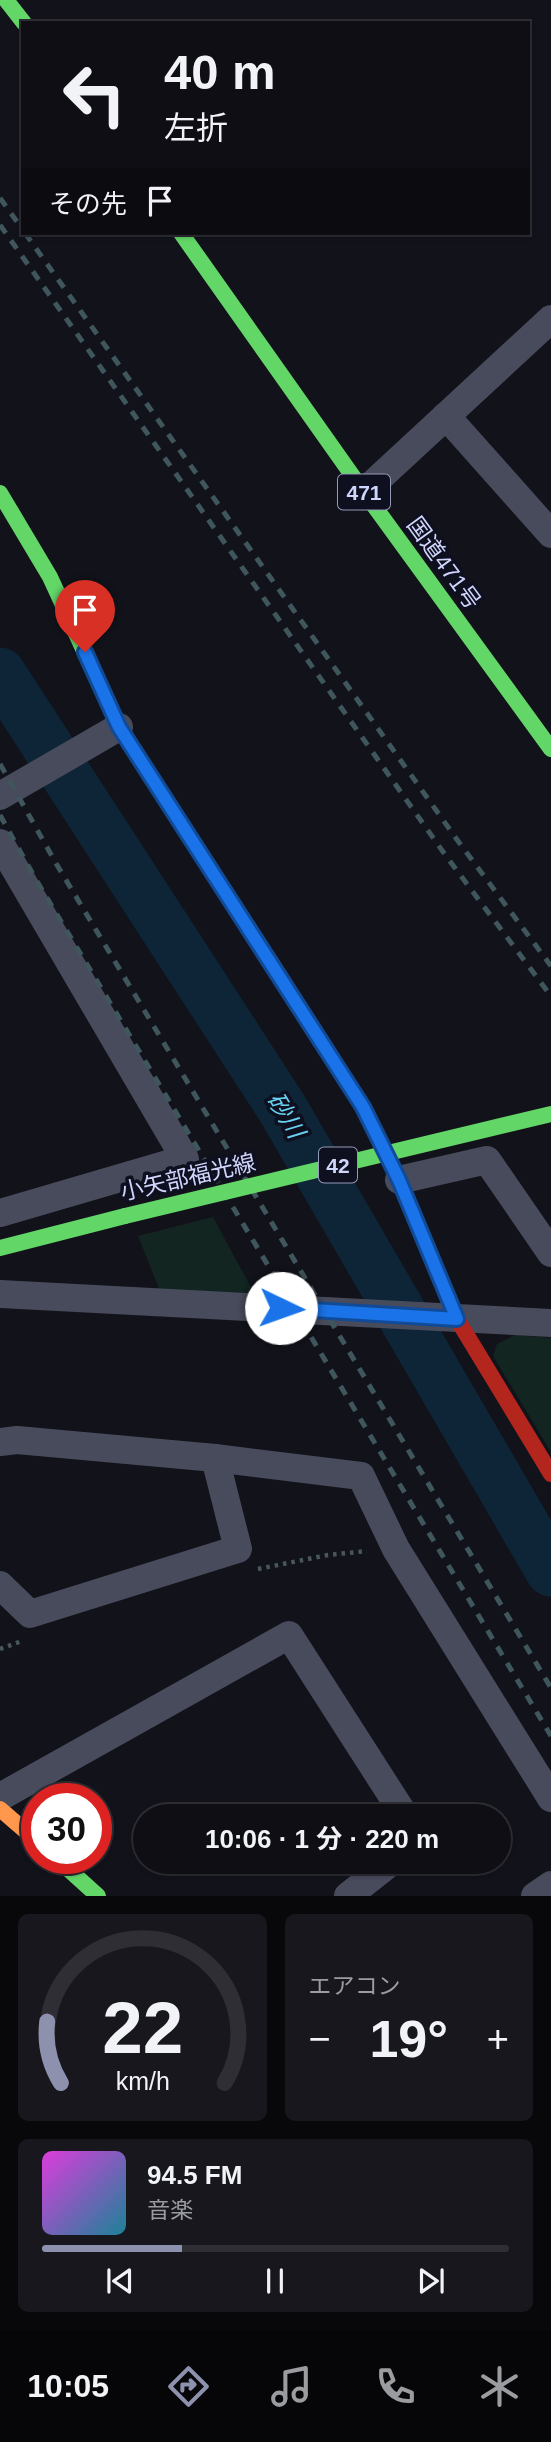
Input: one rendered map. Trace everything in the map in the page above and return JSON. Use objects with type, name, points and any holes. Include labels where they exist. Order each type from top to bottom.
[{"type":"main road","points":[[6,0],[22,21]]},
{"type":"main road","name":"国道471号","points":[[182,235],[364,492],[551,748]]},
{"type":"main road","points":[[0,493],[50,577],[119,727],[363,1107],[399,1180],[457,1319],[551,1474]]},
{"type":"main road","name":"小矢部福光線","points":[[0,1248],[551,1114]]},
{"type":"main road","points":[[0,1809],[21,1827]]},
{"type":"main road","points":[[74,1874],[98,1896]]},
{"type":"street","points":[[364,492],[551,319]]},
{"type":"street","points":[[446,416],[551,534]]},
{"type":"street","points":[[0,796],[119,727]]},
{"type":"street","points":[[0,843],[185,1159],[0,1213]]},
{"type":"street","points":[[399,1180],[487,1160],[551,1253]]},
{"type":"street","points":[[0,1294],[551,1323]]},
{"type":"street","points":[[0,1442],[17,1440],[215,1458],[361,1476],[396,1549],[551,1798]]},
{"type":"street","points":[[0,1585],[30,1614],[238,1549],[215,1458]]},
{"type":"street","points":[[0,1797],[289,1635],[397,1804]]},
{"type":"street","points":[[348,1896],[376,1874]]},
{"type":"street","points":[[535,1896],[551,1885]]},
{"type":"green space","points":[[213,1217],[254,1293],[160,1291],[138,1236]]},
{"type":"green space","points":[[515,1335],[551,1338],[551,1452],[493,1356],[497,1344]]},
{"type":"waterway","name":"砂川","points":[[0,673],[282,1108],[551,1571]]},
{"type":"railway","points":[[0,198],[21,227]]},
{"type":"railway","points":[[0,225],[446,856],[551,996]]},
{"type":"railway","points":[[26,235],[458,841],[551,966]]},
{"type":"railway","points":[[0,764],[57,865],[551,1688]]},
{"type":"railway","points":[[0,815],[35,878],[551,1736]]},
{"type":"traffic: fast","points":[[6,0],[22,21]]},
{"type":"traffic: fast","points":[[182,235],[364,492],[551,749]]},
{"type":"traffic: fast","points":[[0,493],[50,577],[119,727],[279,975]]},
{"type":"traffic: fast","points":[[125,1216],[551,1114]]},
{"type":"traffic: fast","points":[[0,1248],[125,1216]]},
{"type":"traffic: fast","points":[[74,1874],[98,1896]]},
{"type":"traffic: slow","points":[[279,975],[363,1107],[399,1180],[447,1295]]},
{"type":"traffic: slow","points":[[0,1809],[21,1827]]},
{"type":"traffic: jam","points":[[447,1295],[457,1319],[551,1474]]},
{"type":"route","points":[[85,652],[119,727],[363,1107],[399,1180],[457,1319],[281,1308]]}]
